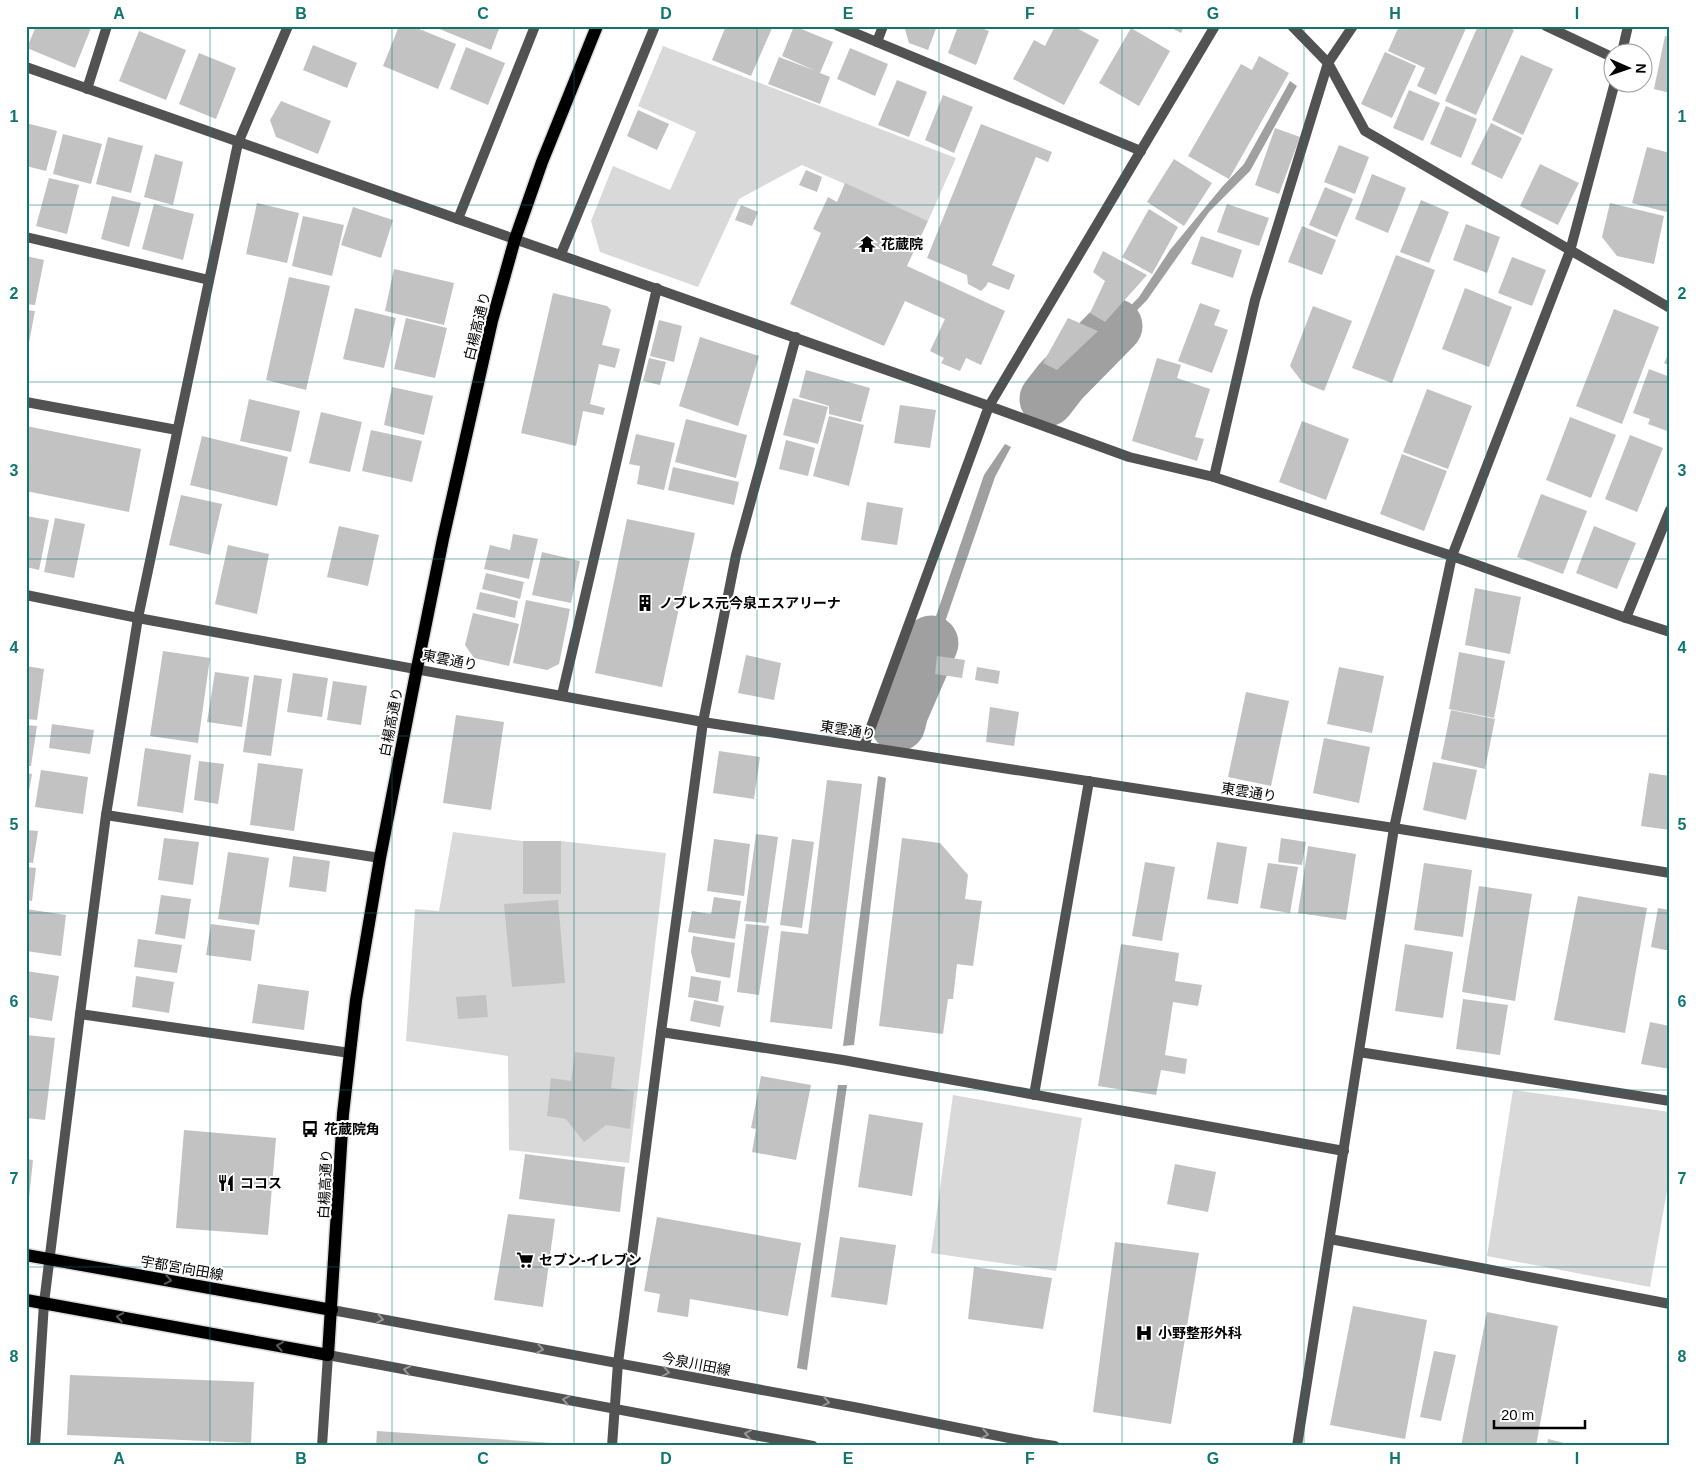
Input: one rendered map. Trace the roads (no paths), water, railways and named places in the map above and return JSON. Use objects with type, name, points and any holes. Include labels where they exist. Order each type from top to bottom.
[{"type":"main road","name":"白楊高通り","points":[[328,1355],[343,1114],[356,1000],[380,858],[417,668],[492,321],[515,239],[542,162],[597,26]]},
{"type":"main road","name":"宇都宮向田線","points":[[26,1255],[332,1310]]},
{"type":"main road","points":[[26,1300],[328,1355]]},
{"type":"street","points":[[86,89],[107,26]]},
{"type":"street","points":[[35,1446],[44,1303],[106,815],[138,618],[238,143],[288,26]]},
{"type":"street","points":[[458,219],[535,26]]},
{"type":"street","points":[[561,254],[655,26]]},
{"type":"street","points":[[838,26],[1141,151]]},
{"type":"street","points":[[877,42],[884,26]]},
{"type":"street","points":[[864,746],[989,406],[1215,26]]},
{"type":"street","points":[[1292,26],[1328,63],[1366,131],[1670,308]]},
{"type":"street","points":[[1214,478],[1255,300],[1328,63],[1353,26]]},
{"type":"street","points":[[1546,26],[1604,53]]},
{"type":"street","points":[[1624,42],[1628,26]]},
{"type":"street","points":[[26,67],[238,143],[796,337],[1128,457],[1214,478],[1452,556],[1670,632]]},
{"type":"street","points":[[1297,1446],[1394,828],[1452,556],[1570,251],[1612,92]]},
{"type":"street","points":[[26,237],[209,280]]},
{"type":"street","points":[[562,695],[657,288]]},
{"type":"street","points":[[612,1446],[618,1363],[703,722],[736,555],[796,337]]},
{"type":"street","points":[[26,402],[177,430]]},
{"type":"street","points":[[1626,618],[1670,510]]},
{"type":"street","name":"東雲通り","points":[[26,595],[138,618],[703,722],[1394,828],[1670,873]]},
{"type":"street","points":[[1034,1095],[1089,781]]},
{"type":"street","points":[[106,815],[380,858]]},
{"type":"street","points":[[80,1014],[350,1053]]},
{"type":"street","points":[[661,1032],[843,1060],[1344,1151]]},
{"type":"street","points":[[1359,1052],[1670,1101]]},
{"type":"street","points":[[1330,1239],[1670,1304]]},
{"type":"street","name":"今泉川田線","points":[[332,1310],[1055,1446]]},
{"type":"street","points":[[328,1355],[813,1446]]},
{"type":"street","name":"白楊高通り","points":[[322,1446],[328,1355]]},
{"type":"waterway","points":[[1047,399],[1061,381],[1115,326]]},
{"type":"waterway","points":[[898,724],[901,712],[931,643]]},
{"type":"place","name":"花蔵院","points":[[867,244]]},
{"type":"place","name":"ノブレス元今泉エスアリーナ","points":[[645,603]]},
{"type":"place","name":"花蔵院角","points":[[310,1129]]},
{"type":"place","name":"ココス","points":[[226,1183]]},
{"type":"place","name":"セブン-イレブン","points":[[525,1260]]},
{"type":"place","name":"小野整形外科","points":[[1144,1333]]}]
